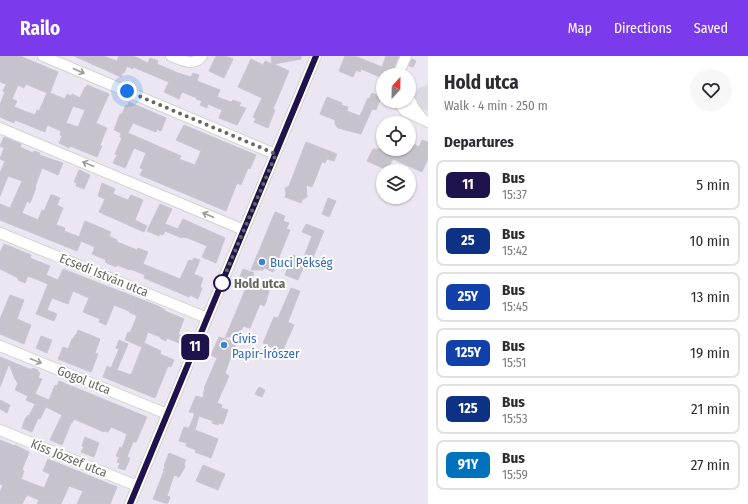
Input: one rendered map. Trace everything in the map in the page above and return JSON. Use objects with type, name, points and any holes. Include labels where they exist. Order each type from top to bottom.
[{"type":"street","points":[[43,56],[276,154]]},
{"type":"street","points":[[171,56],[191,63],[198,60],[202,56]]},
{"type":"street","points":[[130,504],[316,56]]},
{"type":"street","points":[[401,68],[405,58]]},
{"type":"street","points":[[403,68],[405,58]]},
{"type":"street","points":[[402,108],[412,115],[428,122]]},
{"type":"street","points":[[414,108],[428,122]]},
{"type":"street","points":[[0,128],[244,230]]},
{"type":"street","name":"Ecsedi István utca","points":[[0,233],[207,318]]},
{"type":"street","name":"Gogol utca","points":[[0,346],[167,414]]},
{"type":"street","name":"Kiss József utca","points":[[0,430],[137,486]]},
{"type":"shaded area","points":[[428,85],[428,110],[426,111],[419,107],[416,102],[416,94],[418,89]]},
{"type":"building","points":[[0,56],[20,56],[58,72],[50,93],[65,99],[67,94],[71,96],[72,94],[80,98],[87,85],[109,94],[96,123],[107,128],[97,157],[70,146],[69,148],[59,143],[62,136],[60,135],[61,131],[47,125],[45,132],[15,120],[14,123],[0,117],[0,105],[5,92],[3,91],[6,84],[0,82]],"holes":[[[26,84],[47,93],[39,111],[37,110],[35,115],[14,107],[17,101],[12,99],[18,85],[24,88]],[[73,106],[85,110],[78,127],[66,123]]]},
{"type":"building","points":[[74,56],[103,56],[117,61],[119,56],[133,56],[148,63],[150,58],[158,61],[157,64],[178,73],[191,77],[193,73],[199,75],[197,81],[220,90],[217,97],[231,102],[233,100],[241,103],[239,106],[246,108],[237,125],[219,118],[222,110],[208,104],[207,108],[200,105],[202,101],[196,99],[197,98],[182,92],[179,99],[164,92],[169,82],[133,67],[133,69],[127,66],[121,77]]},
{"type":"building","points":[[216,56],[226,56],[233,59],[224,78],[209,71]]},
{"type":"building","points":[[271,56],[301,56],[301,59],[274,64],[289,71],[273,109],[275,110],[268,128],[254,122],[256,119],[253,117],[262,98],[238,87],[251,59],[263,65],[265,61],[272,64]]},
{"type":"building","points":[[345,56],[355,56],[382,67],[386,56],[399,56],[394,68],[376,68],[376,75],[361,69],[360,72],[356,70],[353,77],[339,71]]},
{"type":"building","points":[[412,59],[416,61],[413,67],[409,66]]},
{"type":"building","points":[[372,93],[376,95],[377,108],[376,110],[372,109],[361,134],[338,128],[335,124],[335,120],[320,114],[327,97],[342,103],[341,105],[348,107],[347,111],[360,116],[368,98],[369,99]]},
{"type":"building","points":[[129,102],[166,118],[161,131],[157,129],[156,132],[133,123],[128,133],[181,156],[179,159],[195,165],[201,151],[176,140],[184,125],[256,155],[250,169],[248,168],[241,185],[237,183],[226,211],[140,175],[143,169],[140,168],[146,153],[134,148],[125,168],[113,163],[122,138],[120,137],[121,133],[114,130],[120,114],[122,114],[126,105],[128,106]]},
{"type":"building","points":[[4,137],[21,144],[20,147],[33,153],[34,151],[40,153],[39,155],[63,163],[58,175],[42,168],[30,203],[27,201],[22,213],[38,220],[51,195],[53,195],[60,198],[57,205],[63,208],[56,225],[65,228],[64,231],[79,237],[85,221],[111,232],[109,236],[117,240],[117,242],[137,250],[138,248],[148,252],[143,264],[180,279],[189,260],[192,261],[194,258],[200,260],[194,274],[203,278],[200,287],[202,288],[198,299],[190,295],[189,297],[144,278],[145,275],[130,269],[117,265],[116,267],[105,262],[106,260],[92,254],[95,247],[81,241],[77,251],[0,220],[0,204],[10,208],[22,181],[8,176],[0,196],[0,173],[5,161],[0,159],[4,148],[0,146]]},
{"type":"building","points":[[422,140],[428,142],[428,159],[422,172],[416,169],[416,164],[404,164],[393,159],[390,164],[376,165],[367,161],[373,149],[376,149],[376,156],[416,156],[416,146],[419,147]]},
{"type":"building","points":[[306,142],[337,154],[334,161],[327,159],[325,163],[322,162],[312,187],[306,185],[307,197],[302,200],[301,203],[285,197],[285,188],[289,186]]},
{"type":"building","points":[[79,170],[90,175],[84,189],[76,186],[77,183],[74,182]]},
{"type":"building","points":[[102,183],[115,189],[113,194],[128,200],[131,195],[143,200],[135,220],[147,226],[144,232],[99,212],[105,199],[98,196]]},
{"type":"building","points":[[328,198],[336,201],[329,217],[322,214]]},
{"type":"building","points":[[160,204],[172,209],[165,224],[178,229],[183,219],[225,238],[216,263],[202,257],[207,246],[165,231],[163,235],[160,234],[159,236],[147,231]]},
{"type":"building","points":[[275,212],[285,216],[283,221],[289,223],[286,229],[290,230],[273,272],[265,268],[263,270],[251,270]]},
{"type":"building","points":[[306,224],[324,231],[311,262],[306,260],[298,280],[285,275],[293,255],[303,259],[312,236],[302,232]]},
{"type":"building","points":[[4,244],[31,255],[30,258],[50,266],[46,275],[58,280],[63,269],[158,306],[165,311],[184,319],[178,334],[182,336],[179,343],[167,338],[166,341],[148,332],[144,343],[161,351],[160,354],[174,360],[171,367],[168,366],[155,398],[103,377],[107,366],[111,368],[119,349],[116,348],[119,340],[128,344],[117,370],[131,375],[142,347],[125,340],[128,332],[130,333],[137,316],[114,305],[106,325],[99,322],[100,319],[83,312],[89,298],[73,291],[68,304],[52,298],[47,310],[57,314],[54,321],[36,314],[48,284],[28,276],[25,283],[0,269],[0,253]]},
{"type":"building","points":[[243,269],[254,273],[251,280],[240,276]]},
{"type":"building","points":[[249,281],[269,291],[266,302],[264,306],[260,304],[250,328],[243,326],[240,334],[225,338]]},
{"type":"building","points":[[291,288],[300,291],[288,322],[294,325],[282,352],[263,343],[274,317],[278,318]]},
{"type":"building","points":[[10,295],[24,300],[17,319],[31,325],[24,344],[0,334],[0,319]]},
{"type":"building","points":[[78,330],[100,339],[95,353],[98,354],[91,372],[58,359],[63,347],[68,349]]},
{"type":"building","points":[[41,336],[52,340],[47,353],[36,348]]},
{"type":"building","points":[[219,337],[236,343],[225,373],[229,376],[217,403],[222,405],[221,408],[228,410],[223,424],[219,423],[218,425],[212,423],[213,421],[199,416],[195,430],[218,439],[211,458],[195,452],[196,450],[186,446],[187,443],[179,441],[184,427],[189,428],[194,416],[194,413],[189,412],[196,396],[203,398],[205,386],[217,358],[211,355]]},
{"type":"building","points":[[0,357],[32,370],[32,368],[38,370],[40,373],[38,378],[42,379],[35,394],[49,400],[55,385],[57,386],[59,381],[147,417],[136,442],[133,442],[127,457],[130,458],[125,470],[118,468],[120,463],[117,462],[119,457],[116,456],[120,447],[122,448],[127,434],[111,427],[108,432],[104,432],[74,419],[62,445],[50,440],[62,415],[46,407],[40,419],[38,418],[32,432],[22,428],[25,419],[28,415],[29,416],[35,404],[26,400],[28,396],[15,390],[18,383],[9,364],[0,387]]},
{"type":"building","points":[[259,387],[265,390],[262,397],[255,394]]},
{"type":"building","points":[[0,400],[10,405],[7,413],[0,409]]},
{"type":"building","points":[[85,437],[99,443],[94,457],[81,452],[84,447],[82,446]]},
{"type":"building","points":[[0,440],[29,452],[22,470],[24,471],[21,479],[44,488],[50,474],[43,471],[48,459],[117,487],[110,504],[77,504],[83,491],[69,486],[61,504],[37,504],[39,500],[27,495],[22,504],[0,504],[0,492],[3,485],[0,484]]},
{"type":"building","points":[[169,453],[186,460],[184,464],[185,467],[179,477],[174,475],[167,496],[170,497],[168,503],[165,503],[153,499]]},
{"type":"building","points":[[203,465],[225,474],[218,490],[196,481]]},
{"type":"bus line","name":"11","points":[[130,504],[316,56]]},
{"type":"place","name":"Buci Pékség","points":[[262,262]]},
{"type":"place","name":"Hold utca","points":[[222,283]]},
{"type":"place","name":"Cívis Papír-Írószer","points":[[224,345]]},
{"type":"route","points":[[127,91],[276,154],[219,289],[222,283]]}]
